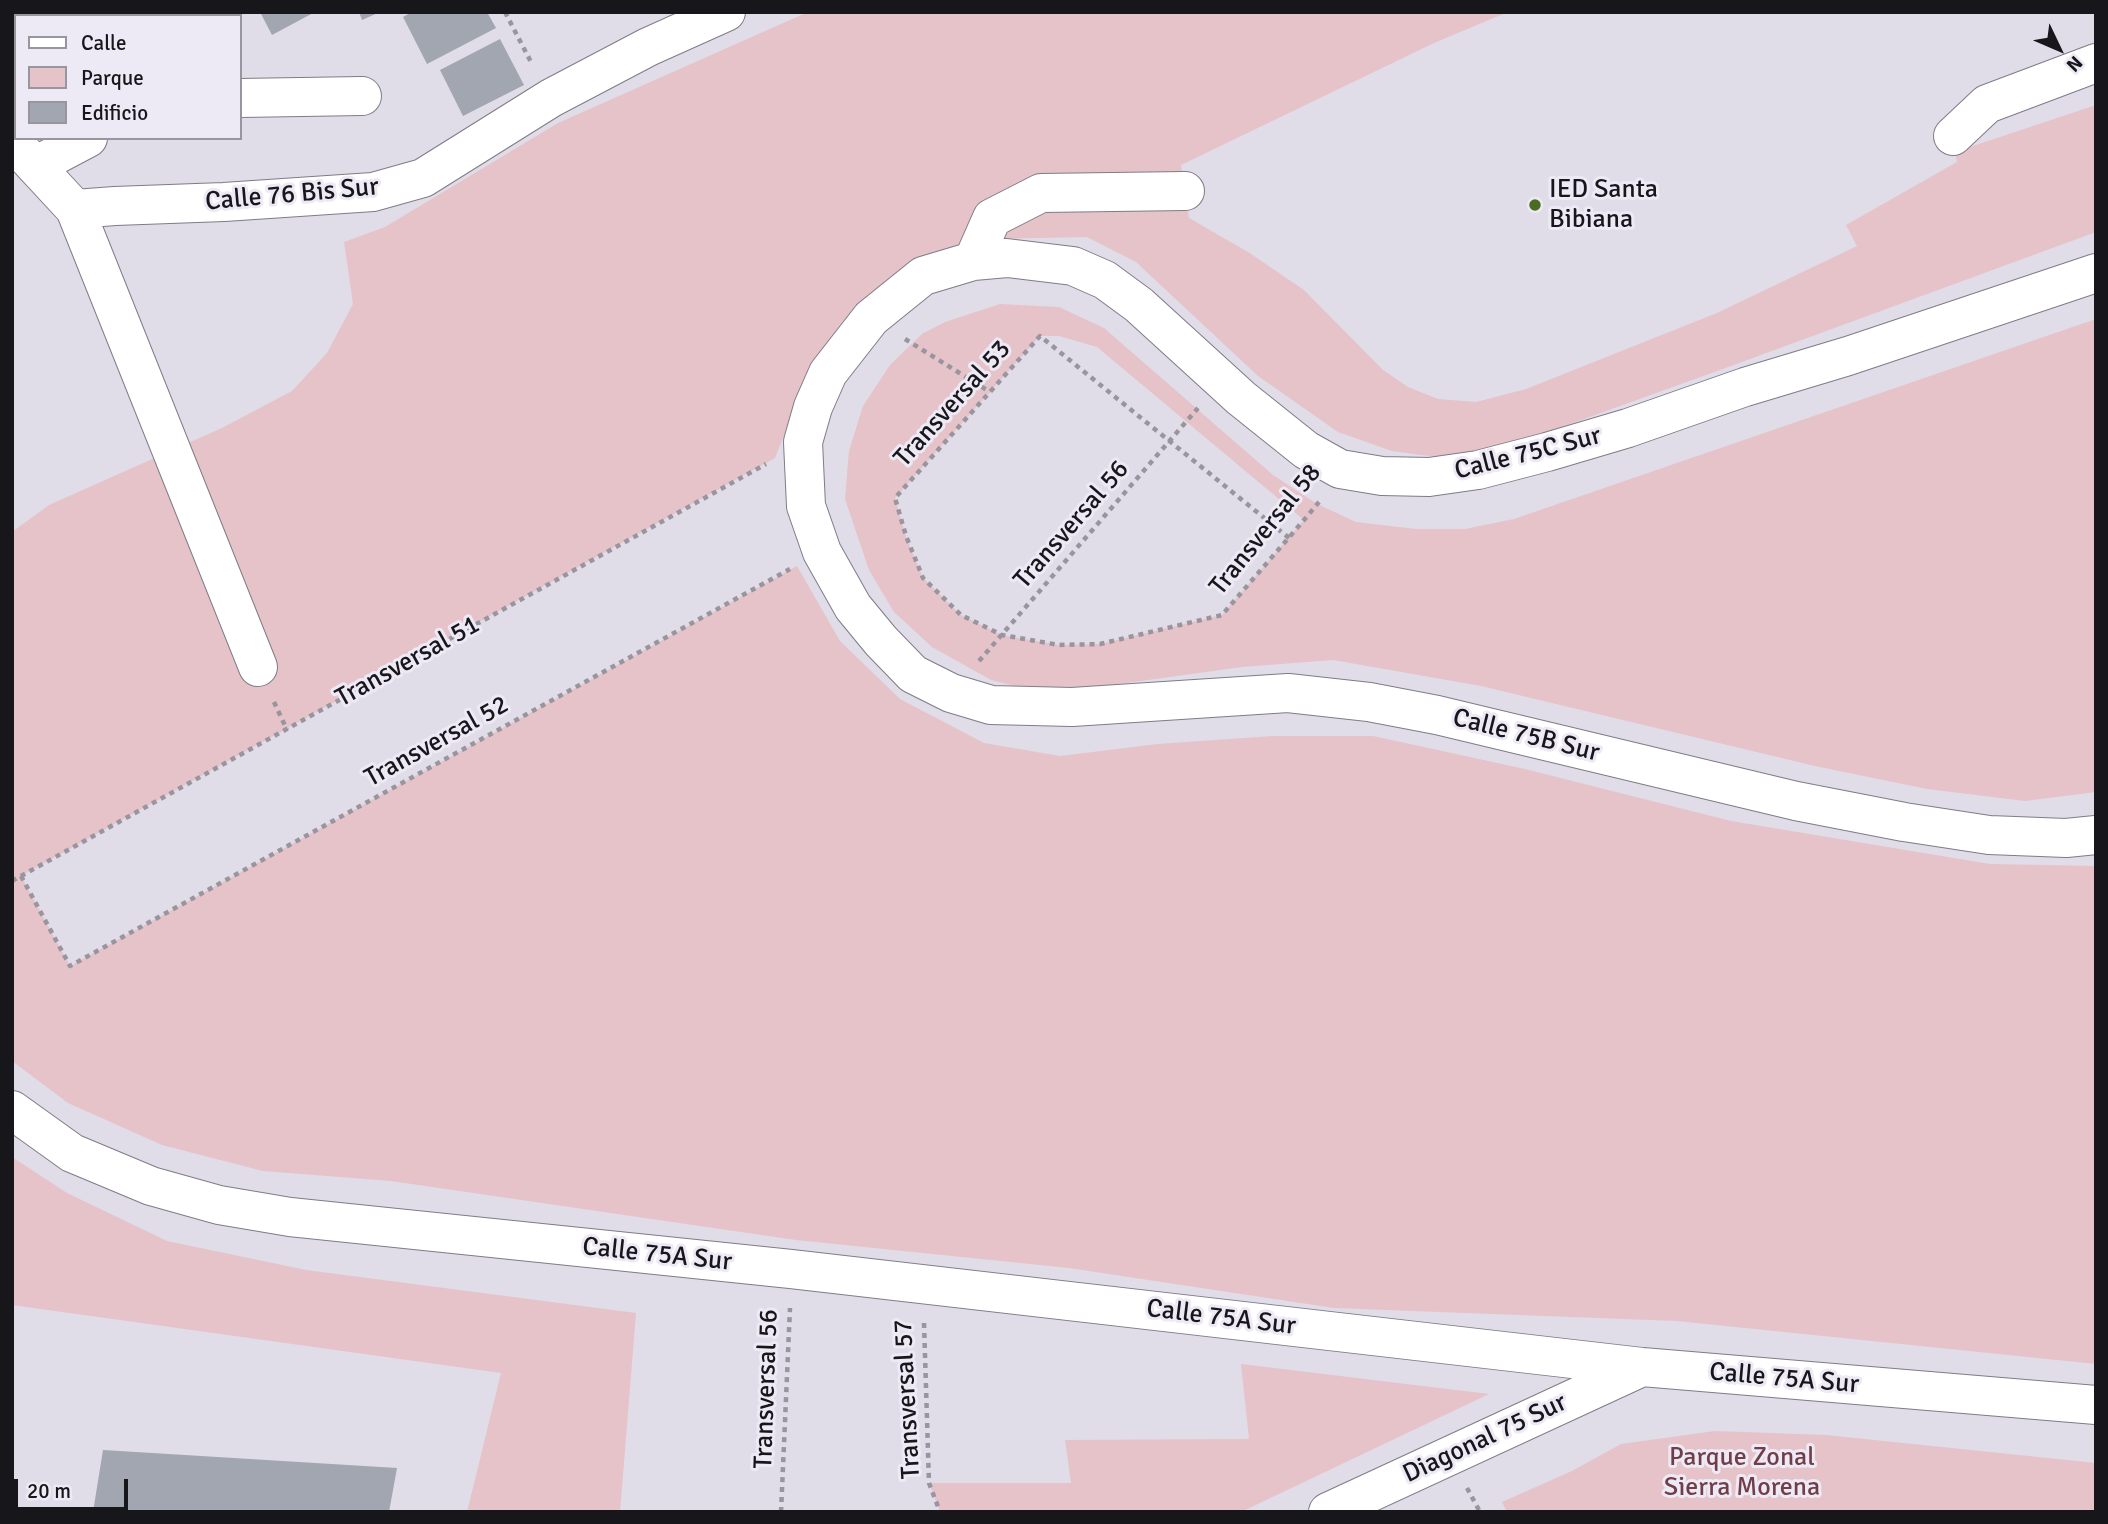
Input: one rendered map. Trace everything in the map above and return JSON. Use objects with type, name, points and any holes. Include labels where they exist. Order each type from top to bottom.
[{"type":"street","name":"Calle 76 Bis Sur","points":[[75,209],[373,192],[423,178],[551,98],[648,47],[726,12]]},
{"type":"street","points":[[1953,136],[1987,104],[2096,64]]},
{"type":"street","points":[[242,98],[362,96]]},
{"type":"street","points":[[80,140],[24,154],[75,209],[258,667]]},
{"type":"street","points":[[951,693],[913,674],[881,641],[853,607],[822,552],[806,506],[803,442],[813,407],[828,373],[871,318],[923,276],[990,260],[992,218],[1041,193],[1185,191]]},
{"type":"street","name":"Calle 75C Sur","points":[[990,260],[1073,265],[1105,280],[1139,305],[1221,381],[1306,450],[1340,469],[1382,476],[1429,477],[1478,470],[1628,428],[1745,387],[2096,273]]},
{"type":"street","name":"Calle 75B Sur","points":[[951,693],[991,705],[1047,707],[1288,693],[1369,702],[1450,718],[1796,802],[1904,822],[1989,835],[2066,838],[2096,835]]},
{"type":"street","name":"Calle 75A Sur","points":[[12,1110],[72,1153],[151,1186],[219,1205],[346,1224],[791,1269],[1642,1367],[2096,1405]]},
{"type":"street","name":"Diagonal 75 Sur","points":[[1328,1512],[1642,1367]]},
{"type":"path","points":[[505,12],[551,98]]},
{"type":"path","points":[[871,318],[990,392]]},
{"type":"path","name":"Transversal 53","points":[[1002,635],[961,615],[923,578],[906,537],[895,498],[1040,336],[1170,441]]},
{"type":"path","name":"Transversal 56","points":[[951,693],[1221,381]]},
{"type":"path","points":[[1170,441],[1289,538]]},
{"type":"path","name":"Transversal 51","points":[[12,881],[803,442]]},
{"type":"path","name":"Transversal 58","points":[[1002,635],[1059,645],[1100,644],[1222,615],[1317,505],[1340,469]]},
{"type":"path","name":"Transversal 52","points":[[21,876],[70,966],[822,552]]},
{"type":"path","name":"Transversal 56","points":[[781,1512],[791,1269]]},
{"type":"path","name":"Transversal 57","points":[[922,1284],[929,1483],[940,1512]]},
{"type":"green space","points":[[808,12],[1508,12],[1434,43],[1181,165],[1189,218],[1248,252],[1304,290],[1383,370],[1408,387],[1438,399],[1476,402],[1526,389],[1717,313],[1857,246],[1846,225],[1957,162],[1955,152],[2096,105],[2096,232],[1523,441],[1444,458],[1392,451],[1338,432],[1258,376],[1136,262],[1087,237],[988,239],[793,412],[775,458],[21,876],[70,966],[797,566],[840,641],[900,699],[984,743],[1060,756],[1158,744],[1273,736],[1373,736],[1525,769],[1731,821],[1990,864],[2096,866],[2096,1364],[1677,1321],[1334,1308],[1069,1268],[796,1240],[391,1181],[263,1171],[162,1145],[68,1103],[12,1061],[12,532],[49,505],[222,428],[292,391],[327,353],[353,304],[344,242],[385,227],[558,123]]},
{"type":"green space","points":[[1000,304],[1059,307],[1104,328],[1273,475],[1317,504],[1356,522],[1416,529],[1465,529],[1514,519],[2096,319],[2096,792],[2025,801],[1927,789],[1815,766],[1481,686],[1333,660],[1242,667],[1047,694],[991,680],[932,647],[894,612],[869,570],[845,499],[849,451],[863,406],[890,365],[922,334],[945,322]],"holes":[[[1040,336],[1059,336],[1097,347],[1304,520],[1222,615],[1100,644],[1059,645],[1002,635],[961,615],[923,578],[906,537],[895,498]]]},
{"type":"green space","points":[[12,1157],[67,1193],[167,1241],[306,1270],[636,1313],[620,1512],[467,1512],[501,1373],[12,1305]]},
{"type":"green space","points":[[1241,1364],[1489,1394],[1241,1512],[940,1512],[929,1483],[1071,1483],[1065,1440],[1249,1439]]},
{"type":"green space","name":"Parque Zonal Sierra Morena","points":[[1715,1431],[1826,1435],[2096,1463],[2096,1512],[1507,1512],[1502,1502],[1572,1471],[1621,1444]]},
{"type":"building","points":[[260,12],[315,12],[272,35]]},
{"type":"building","points":[[359,12],[380,12],[362,20]]},
{"type":"building","points":[[412,12],[487,12],[496,28],[427,64],[403,17]]},
{"type":"building","points":[[500,39],[524,85],[463,116],[440,70]]},
{"type":"building","points":[[103,1450],[397,1468],[389,1512],[93,1512]]},
{"type":"place","name":"IED Santa Bibiana","points":[[1535,205]]}]
